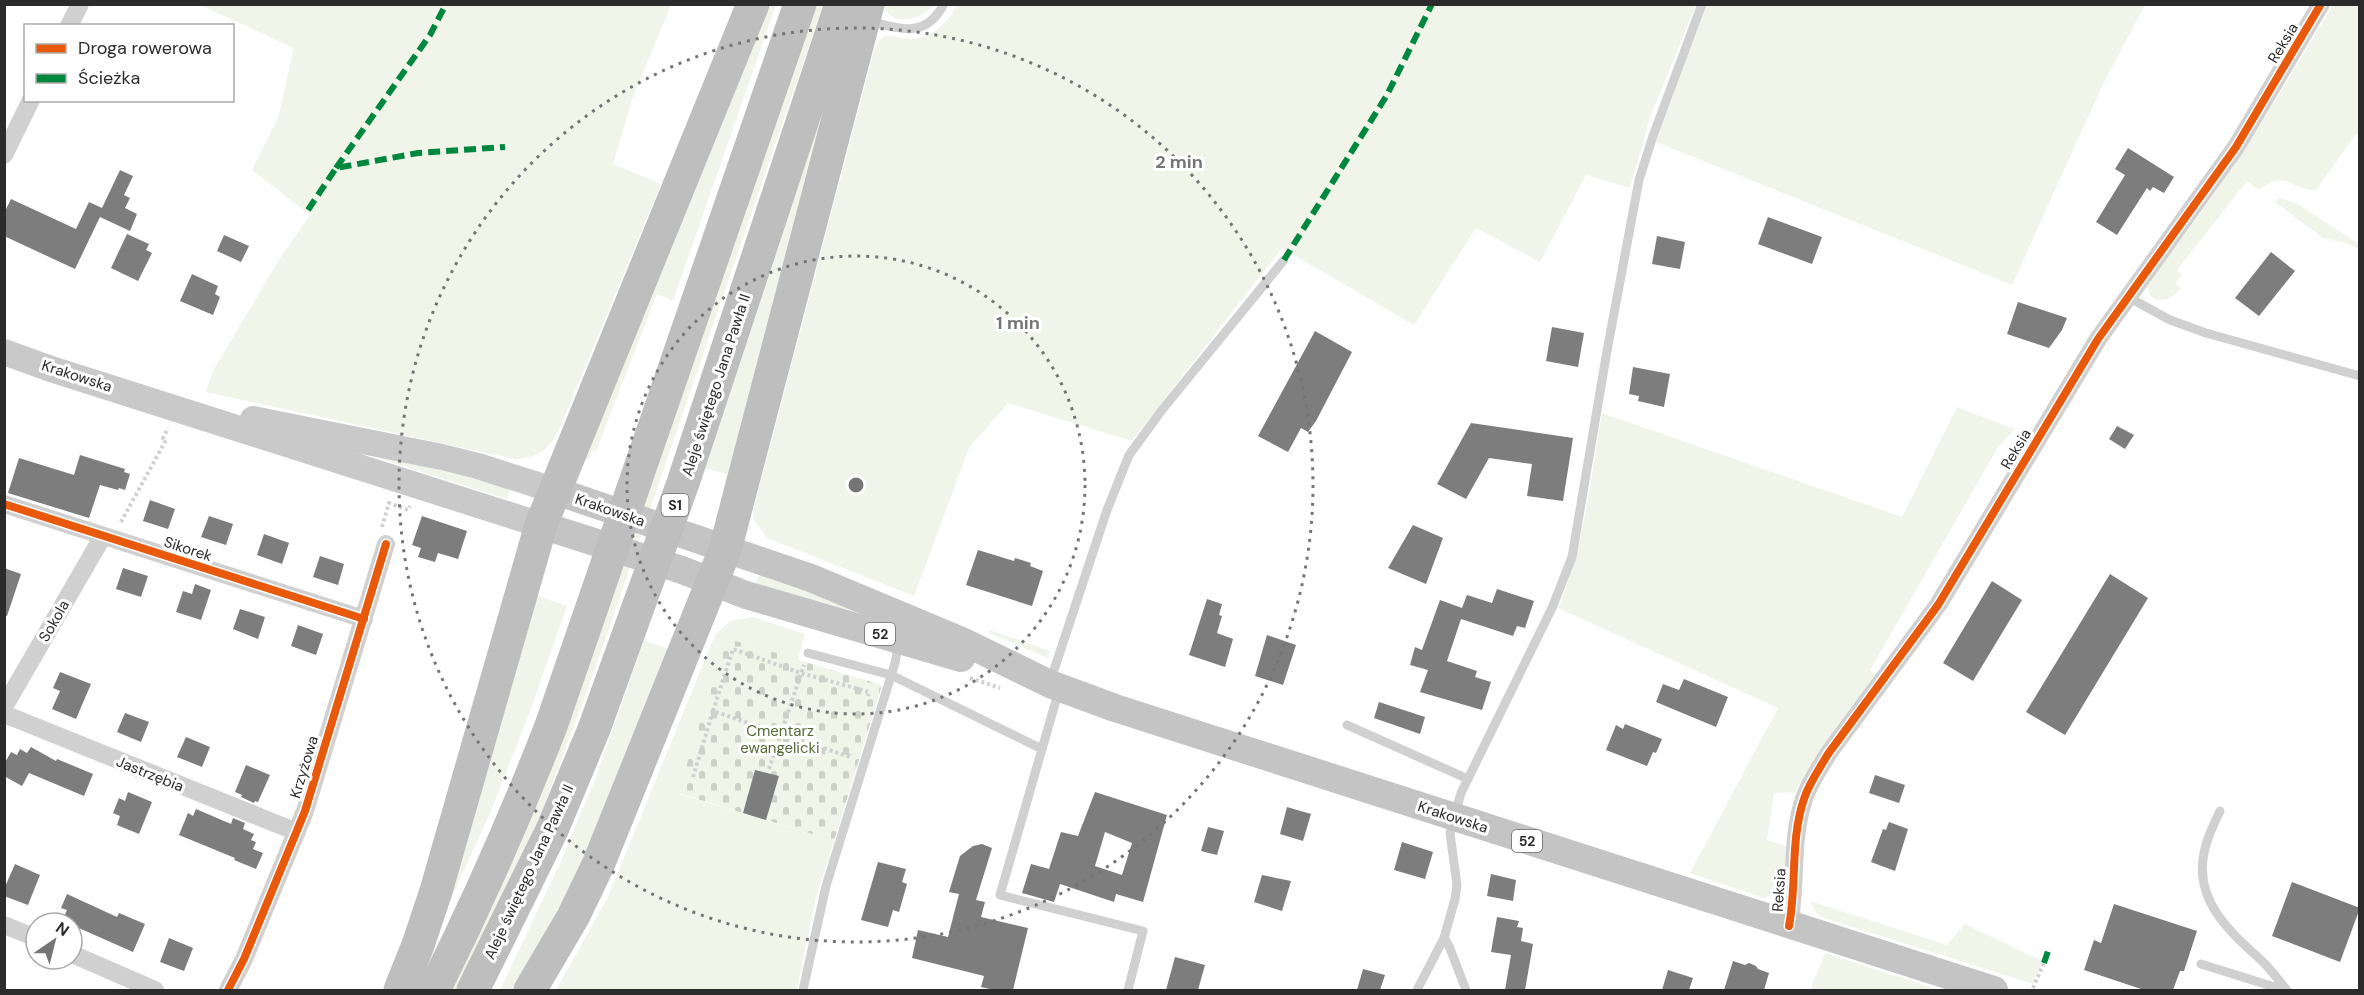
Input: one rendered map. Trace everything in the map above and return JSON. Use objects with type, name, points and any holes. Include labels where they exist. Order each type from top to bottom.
[{"type":"highway","points":[[400,990],[436,891],[553,490],[652,255],[753,4]]},
{"type":"highway","points":[[434,990],[483,892],[518,813],[551,726],[800,4]]},
{"type":"highway","points":[[530,990],[568,925],[598,865],[725,549],[858,10]]},
{"type":"highway","name":"Aleje świętego Jana Pawła II","points":[[473,990],[552,830],[610,685],[858,10]]},
{"type":"main road","name":"Krakowska","points":[[4,352],[51,369],[675,567],[746,595],[1055,686],[1172,727],[1994,990]]},
{"type":"main road","name":"Krakowska","points":[[150,400],[405,449],[478,466],[854,594],[964,642],[1055,686]]},
{"type":"street","points":[[70,24],[80,4]]},
{"type":"street","name":"Reksia","points":[[1789,926],[1792,910],[1794,854],[1803,800],[1828,754],[1938,606],[2098,339],[2236,147],[2321,4]]},
{"type":"street","points":[[4,155],[30,102]]},
{"type":"street","name":"Sikorek","points":[[4,504],[364,619]]},
{"type":"street","name":"Sokola","points":[[4,707],[102,536]]},
{"type":"street","name":"Krzyżowa","points":[[228,990],[244,959],[297,832],[386,544]]},
{"type":"street","name":"Jastrzębia","points":[[4,714],[297,832]]},
{"type":"street","points":[[4,925],[24,934]]},
{"type":"street","points":[[84,959],[155,990]]},
{"type":"lane","points":[[858,10],[906,29],[920,28],[933,20],[944,4]]},
{"type":"lane","points":[[1417,990],[1444,938],[1455,899],[1457,885],[1450,833],[1454,817],[1468,779],[1552,608],[1572,557],[1633,205],[1653,136],[1702,4]]},
{"type":"lane","points":[[1128,990],[1143,931],[1000,895],[1042,749],[1055,686],[1107,510],[1129,455],[1162,410],[1284,260]]},
{"type":"lane","points":[[2128,297],[2170,321],[2360,376]]},
{"type":"lane","points":[[803,990],[826,886],[900,640]]},
{"type":"lane","points":[[808,653],[891,675],[1042,749]]},
{"type":"lane","points":[[1347,725],[1468,779]]},
{"type":"lane","points":[[2220,811],[2208,837],[2202,859],[2203,877],[2209,898],[2220,922],[2265,964],[2285,990]]},
{"type":"lane","points":[[1444,938],[1466,990]]},
{"type":"lane","points":[[2201,964],[2285,990]]},
{"type":"path","points":[[121,542],[123,533],[121,524],[166,440],[163,438]]},
{"type":"path","points":[[693,777],[733,649],[801,673],[869,692],[866,703]]},
{"type":"path","points":[[769,769],[808,653]]},
{"type":"path","points":[[713,711],[850,757],[853,746]]},
{"type":"path","points":[[2034,988],[2044,963]]},
{"type":"green space","points":[[957,4],[1696,5],[1650,117],[1630,188],[1586,175],[1540,262],[1476,228],[1414,325],[1282,248],[1132,441],[1008,403],[969,448],[914,596],[767,538],[754,520],[753,511],[874,50],[880,40],[886,36],[911,39],[921,38],[934,32],[950,16]]},
{"type":"green space","points":[[200,5],[671,5],[633,97],[613,164],[661,184],[562,423],[545,450],[532,456],[515,459],[206,392],[214,369],[282,255],[310,215],[252,170],[278,118],[294,48]]},
{"type":"green space","points":[[767,5],[776,5],[673,301],[657,294],[596,451],[593,450],[588,460],[581,458]]},
{"type":"green space","points":[[814,5],[823,5],[595,669],[538,822],[459,990],[448,990]]},
{"type":"green space","points":[[883,5],[934,5],[915,18],[899,19],[887,12]]},
{"type":"green space","points":[[1706,5],[2145,5],[2103,84],[2012,285],[1656,142]]},
{"type":"green space","points":[[2333,5],[2359,5],[2359,135],[2356,134],[2316,190],[2301,188],[2283,180],[2269,183],[2259,190],[2247,181],[2177,270],[2182,275],[2175,283],[2181,288],[2164,300],[2154,299],[2148,289],[2148,281],[2223,181]]},
{"type":"green space","points":[[847,39],[727,505],[720,503],[727,474],[703,468]]},
{"type":"green space","points":[[2280,198],[2296,203],[2359,244],[2359,249],[2346,243],[2323,238],[2275,202]]},
{"type":"green space","points":[[1957,407],[2014,429],[1997,449],[1870,670],[1876,676],[1809,768],[1795,792],[1774,793],[1767,840],[1786,846],[1785,879],[1779,879],[1776,894],[1764,898],[1690,873],[1778,708],[1558,608],[1567,585],[1580,536],[1602,413],[1902,517]]},
{"type":"green space","points":[[377,451],[511,485],[507,499],[375,457]]},
{"type":"green space","points":[[759,574],[797,586],[884,623],[754,588]]},
{"type":"green space","points":[[532,594],[567,606],[528,717],[490,813],[428,950]]},
{"type":"green space","points":[[753,617],[805,634],[798,660],[726,638],[679,794],[834,841],[816,897],[797,990],[556,990],[608,897],[715,635],[730,621]]},
{"type":"green space","points":[[990,630],[1050,651],[1048,658],[989,633]]},
{"type":"green space","name":"Cmentarz ewangelicki","points":[[726,638],[882,685],[834,841],[678,793]]},
{"type":"green space","points":[[644,640],[668,649],[599,824],[560,909],[538,950],[513,990],[500,990],[561,861],[594,782]]},
{"type":"green space","points":[[1810,901],[1947,945],[1965,924],[2042,961],[2033,984],[1824,918],[1817,914]]},
{"type":"green space","points":[[1825,953],[1940,990],[1810,990]]},
{"type":"building","points":[[2128,148],[2174,177],[2164,193],[2153,187],[2150,191],[2147,188],[2117,235],[2096,222],[2125,175],[2115,169]]},
{"type":"building","points":[[120,170],[133,176],[124,195],[130,198],[125,208],[137,214],[130,231],[100,217],[75,269],[4,236],[4,213],[11,199],[76,229],[89,202],[102,208]]},
{"type":"building","points":[[1768,217],[1822,237],[1812,264],[1758,244]]},
{"type":"building","points":[[127,234],[149,244],[146,250],[152,253],[138,281],[111,268]]},
{"type":"building","points":[[224,235],[249,246],[241,262],[217,251]]},
{"type":"building","points":[[1657,236],[1685,242],[1680,269],[1652,264]]},
{"type":"building","points":[[2271,252],[2295,271],[2259,316],[2235,298]]},
{"type":"building","points":[[192,274],[218,286],[215,294],[220,297],[213,315],[180,301]]},
{"type":"building","points":[[2018,302],[2067,318],[2062,330],[2049,348],[2007,334]]},
{"type":"building","points":[[1552,327],[1584,333],[1578,367],[1546,361]]},
{"type":"building","points":[[1315,331],[1352,352],[1316,421],[1308,432],[1301,428],[1288,452],[1258,436]]},
{"type":"building","points":[[1633,367],[1670,374],[1664,407],[1638,401],[1639,396],[1629,394]]},
{"type":"building","points":[[1471,423],[1573,438],[1563,501],[1527,496],[1532,464],[1489,458],[1466,499],[1437,484]]},
{"type":"building","points":[[2117,426],[2134,435],[2125,449],[2109,439]]},
{"type":"building","points":[[80,455],[125,469],[124,472],[130,474],[125,490],[100,485],[89,518],[8,493],[19,458],[74,475]]},
{"type":"building","points":[[150,500],[175,509],[168,529],[143,521]]},
{"type":"building","points":[[209,516],[233,524],[226,545],[201,537]]},
{"type":"building","points":[[422,516],[467,531],[458,559],[438,553],[435,562],[418,557],[421,548],[412,545]]},
{"type":"building","points":[[1413,525],[1443,538],[1426,584],[1388,568]]},
{"type":"building","points":[[264,534],[289,543],[282,564],[257,555]]},
{"type":"building","points":[[978,550],[1014,561],[1015,558],[1031,563],[1030,566],[1043,571],[1032,606],[966,585]]},
{"type":"building","points":[[320,556],[344,564],[338,585],[313,577]]},
{"type":"building","points":[[4,568],[21,574],[7,616],[4,615]]},
{"type":"building","points":[[123,568],[148,576],[141,597],[116,589]]},
{"type":"building","points":[[2110,574],[2148,598],[2065,735],[2026,712]]},
{"type":"building","points":[[1992,581],[2022,600],[1973,681],[1943,663]]},
{"type":"building","points":[[195,584],[211,590],[201,620],[176,612],[183,591],[192,594]]},
{"type":"building","points":[[1497,589],[1534,601],[1525,628],[1517,626],[1513,636],[1461,619],[1447,661],[1477,671],[1475,677],[1491,682],[1482,710],[1420,692],[1428,670],[1410,665],[1415,647],[1422,650],[1440,600],[1462,608],[1467,595],[1492,603]]},
{"type":"building","points":[[1207,599],[1222,604],[1219,615],[1222,616],[1217,633],[1233,639],[1225,667],[1189,655]]},
{"type":"building","points":[[240,609],[265,617],[258,639],[233,629]]},
{"type":"building","points":[[298,625],[323,634],[316,655],[291,646]]},
{"type":"building","points":[[1267,635],[1296,645],[1283,685],[1255,676]]},
{"type":"building","points":[[60,672],[91,684],[76,719],[52,709],[60,691],[53,688]]},
{"type":"building","points":[[1684,679],[1728,697],[1716,727],[1656,702],[1663,684],[1679,690]]},
{"type":"building","points":[[1379,702],[1425,717],[1420,734],[1374,718]]},
{"type":"building","points":[[125,713],[149,722],[141,742],[117,732]]},
{"type":"building","points":[[1625,724],[1662,739],[1647,766],[1606,750],[1616,725],[1623,729]]},
{"type":"building","points":[[186,737],[210,747],[202,767],[177,757]]},
{"type":"building","points":[[31,747],[56,761],[57,759],[93,774],[84,796],[29,773],[22,786],[4,776],[4,764],[11,752],[17,755],[20,749],[27,753]]},
{"type":"building","points":[[246,765],[270,775],[258,802],[254,803],[235,792]]},
{"type":"building","points":[[755,770],[779,776],[766,820],[743,813]]},
{"type":"building","points":[[1875,775],[1905,785],[1899,803],[1869,793]]},
{"type":"building","points":[[128,792],[152,802],[139,834],[117,825],[120,816],[113,813],[119,798],[125,801]]},
{"type":"building","points":[[1095,792],[1167,815],[1143,902],[1116,894],[1114,902],[1060,884],[1054,902],[1022,893],[1031,864],[1049,869],[1061,832],[1078,836]],"holes":[[[1105,832],[1132,843],[1122,875],[1095,866]]]},
{"type":"building","points":[[1287,807],[1311,814],[1303,841],[1280,834]]},
{"type":"building","points":[[196,809],[231,824],[233,818],[245,823],[243,829],[254,834],[251,840],[256,842],[253,849],[263,853],[256,869],[179,835],[188,813],[193,816]]},
{"type":"building","points":[[1889,822],[1908,829],[1895,871],[1871,862],[1883,829],[1886,830]]},
{"type":"building","points":[[1208,827],[1224,831],[1217,855],[1201,851]]},
{"type":"building","points":[[1402,842],[1433,852],[1425,879],[1394,870]]},
{"type":"building","points":[[982,844],[992,848],[976,900],[985,902],[981,917],[1028,928],[1013,990],[981,987],[984,976],[912,958],[918,930],[948,937],[959,894],[949,892],[960,856],[973,846]]},
{"type":"building","points":[[878,862],[906,869],[902,882],[907,884],[899,912],[893,910],[888,927],[861,920]]},
{"type":"building","points":[[15,864],[40,875],[28,905],[4,896],[4,889]]},
{"type":"building","points":[[1491,874],[1516,880],[1513,901],[1487,896]]},
{"type":"building","points":[[1262,875],[1291,881],[1282,911],[1254,902]]},
{"type":"building","points":[[2292,882],[2360,908],[2340,962],[2272,936]]},
{"type":"building","points":[[67,894],[117,917],[119,913],[145,924],[133,952],[84,930],[84,911],[67,911],[61,908]]},
{"type":"building","points":[[2114,904],[2197,931],[2184,971],[2180,971],[2173,990],[2144,990],[2084,970],[2094,940],[2101,943]]},
{"type":"building","points":[[1497,917],[1519,921],[1517,927],[1523,928],[1521,941],[1533,944],[1525,990],[1505,990],[1511,955],[1491,952]]},
{"type":"building","points":[[169,938],[193,948],[184,971],[160,962]]},
{"type":"building","points":[[1175,957],[1205,965],[1198,990],[1166,990]]},
{"type":"building","points":[[1733,961],[1745,965],[1749,963],[1769,973],[1764,990],[1724,990]]},
{"type":"building","points":[[1363,969],[1385,975],[1380,990],[1357,990]]},
{"type":"building","points":[[1668,970],[1693,978],[1689,990],[1662,990]]},
{"type":"marked path","points":[[336,168],[430,35],[446,4]]},
{"type":"marked path","points":[[1284,260],[1387,95],[1432,4]]},
{"type":"marked path","points":[[308,210],[336,168],[418,153],[505,147]]},
{"type":"marked path","points":[[2044,963],[2048,951]]},
{"type":"cycle path","points":[[1789,926],[1797,830],[1804,799],[1815,776],[1828,754],[1938,605],[2098,339],[2236,147],[2321,4]]},
{"type":"cycle path","points":[[4,504],[364,619]]},
{"type":"cycle path","points":[[228,990],[244,959],[305,811],[386,544]]}]
